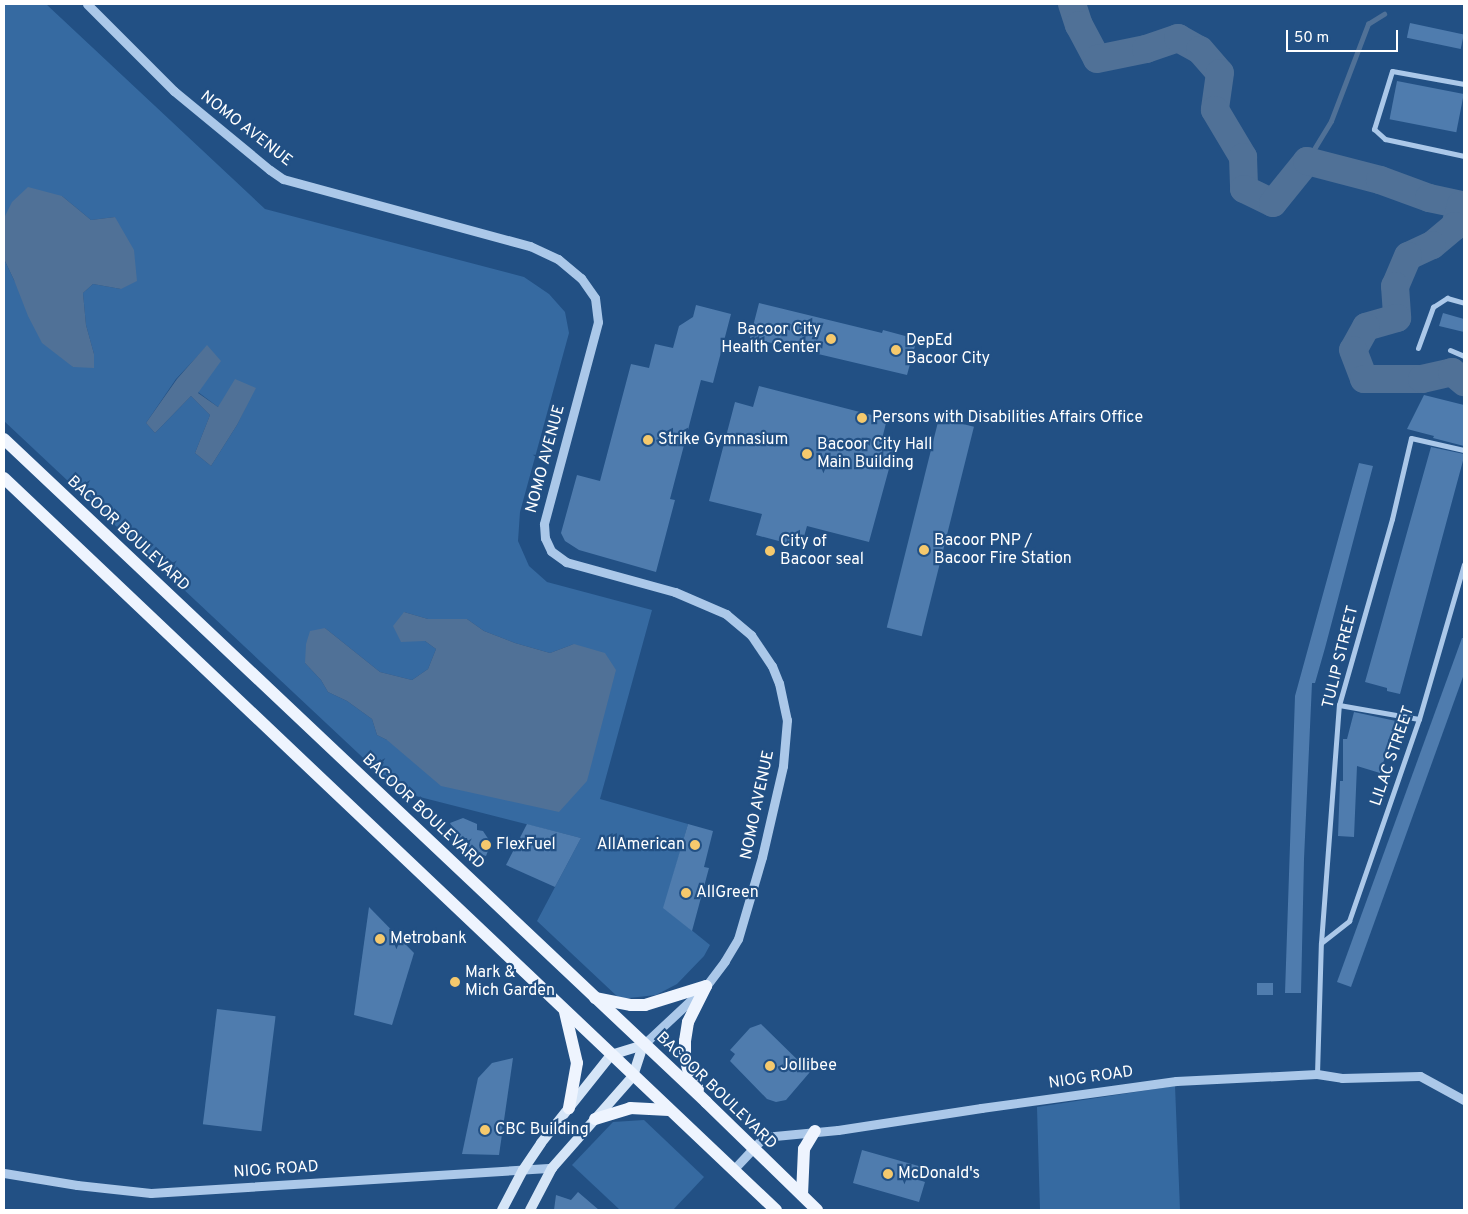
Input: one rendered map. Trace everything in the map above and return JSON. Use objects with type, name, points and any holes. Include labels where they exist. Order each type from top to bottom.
[{"type":"main road","name":"BACOOR BOULEVARD","points":[[4,439],[596,998],[643,1045],[706,1102],[817,1210]]},
{"type":"main road","points":[[4,478],[565,1012],[776,1210]]},
{"type":"main road","points":[[596,998],[631,1005],[645,1004],[706,986]]},
{"type":"main road","points":[[706,986],[688,1022],[684,1057],[689,1073],[706,1102]]},
{"type":"main road","points":[[565,1012],[577,1063],[569,1108]]},
{"type":"main road","name":"NOMO AVENUE","points":[[611,1055],[643,1045]]},
{"type":"main road","name":"NOMO AVENUE","points":[[530,1210],[552,1168],[633,1076],[643,1045]]},
{"type":"main road","points":[[502,1210],[523,1170],[611,1055]]},
{"type":"main road","points":[[595,1119],[630,1108],[670,1110]]},
{"type":"main road","points":[[802,1194],[804,1149],[815,1131]]},
{"type":"street","name":"NOMO AVENUE","points":[[87,4],[174,91],[283,179],[530,246],[558,259],[581,278],[595,298],[598,322],[544,524],[545,538],[551,551],[566,562],[675,592],[726,614],[751,635],[762,649],[772,666],[784,702],[786,742],[757,876],[738,939],[706,986],[643,1045]]},
{"type":"street","points":[[1464,84],[1392,71],[1374,129],[1384,139],[1464,156]]},
{"type":"street","points":[[1418,348],[1433,307],[1447,298],[1464,302]]},
{"type":"street","points":[[1450,350],[1464,356]]},
{"type":"street","name":"TULIP STREET","points":[[1317,1074],[1322,943],[1339,705],[1392,519],[1411,438],[1464,450]]},
{"type":"street","name":"LILAC STREET","points":[[1322,943],[1349,921],[1419,719],[1464,564]]},
{"type":"street","points":[[1339,705],[1419,719]]},
{"type":"street","name":"NIOG ROAD","points":[[733,1170],[764,1137],[838,1130],[1176,1081],[1317,1074],[1342,1078],[1420,1076],[1464,1100]]},
{"type":"street","name":"NIOG ROAD","points":[[4,1173],[77,1185],[151,1193],[552,1168]]},
{"type":"shaded area","points":[[4,4],[46,4],[265,209],[524,277],[549,294],[565,312],[569,333],[520,512],[518,541],[529,566],[547,582],[652,610],[600,799],[688,824],[664,908],[710,945],[704,956],[677,984],[656,995],[620,999],[537,921],[581,838],[412,795],[407,799],[4,421],[4,259],[14,280],[73,367],[94,367],[94,354],[86,325],[83,293],[93,284],[121,289],[115,217],[91,220],[62,196],[4,218]],"holes":[[[207,346],[198,392],[218,407],[255,388],[237,425],[211,466],[195,453],[210,415],[191,396],[155,433],[146,423],[176,379]],[[404,612],[428,619],[467,619],[484,631],[515,643],[550,653],[574,644],[387,740],[377,735],[372,719],[347,701],[328,692],[321,680],[305,663],[325,628],[380,672],[412,680],[428,669],[436,649],[425,641]]]},
{"type":"shaded area","points":[[28,187],[62,196],[91,220],[115,217],[134,250],[137,281],[121,289],[93,284],[83,293],[86,325],[94,354],[94,368],[73,367],[42,343],[28,316],[4,259],[4,218],[12,202]]},
{"type":"shaded area","points":[[207,345],[221,361],[198,393],[218,407],[235,379],[256,388],[237,425],[211,466],[195,453],[210,415],[191,396],[155,433],[146,423],[177,379]]},
{"type":"shaded area","points":[[404,612],[428,619],[467,619],[484,631],[515,643],[550,653],[574,644],[605,653],[616,670],[587,781],[559,812],[441,786],[387,740],[377,735],[372,719],[347,701],[328,692],[321,680],[305,663],[306,644],[310,631],[325,628],[380,672],[412,680],[428,669],[436,649],[425,641],[401,642],[393,626]]},
{"type":"shaded area","points":[[1175,1086],[1180,1210],[1040,1210],[1037,1107]]},
{"type":"shaded area","points":[[644,1120],[704,1177],[673,1210],[620,1210],[572,1165],[613,1122]]},
{"type":"building","points":[[1410,23],[1464,34],[1461,49],[1407,38]]},
{"type":"building","points":[[1397,81],[1464,94],[1456,132],[1390,119]]},
{"type":"building","points":[[759,303],[882,333],[883,330],[909,337],[907,344],[915,346],[907,375],[750,338]]},
{"type":"building","points":[[696,305],[731,314],[713,383],[701,380],[670,499],[675,500],[656,572],[579,550],[565,541],[561,533],[577,475],[600,481],[631,364],[649,368],[655,344],[673,348],[679,326],[693,317]]},
{"type":"building","points":[[1443,313],[1464,319],[1464,332],[1439,326]]},
{"type":"building","name":"Bacoor City Hall Main Building","points":[[759,386],[887,419],[882,439],[896,443],[869,542],[807,526],[801,547],[756,535],[762,514],[709,501],[735,402],[753,407]]},
{"type":"building","points":[[1424,395],[1464,405],[1464,446],[1407,429]]},
{"type":"building","name":"Bacoor PNP / Bacoor Fire Station","points":[[939,418],[974,427],[922,636],[887,628]]},
{"type":"building","points":[[1431,447],[1464,454],[1464,457],[1400,694],[1365,682]]},
{"type":"building","points":[[1359,463],[1373,466],[1325,648],[1315,683],[1312,683],[1304,859],[1301,993],[1285,993],[1295,696]]},
{"type":"building","points":[[1462,638],[1464,638],[1464,674],[1351,987],[1337,982]]},
{"type":"building","points":[[1354,712],[1396,721],[1380,773],[1357,766],[1354,837],[1338,836],[1340,781],[1343,781],[1343,739],[1347,739]]},
{"type":"building","points":[[463,818],[477,824],[477,830],[483,831],[491,843],[486,856],[477,853],[477,862],[473,862],[467,838],[458,838],[450,823]]},
{"type":"building","points":[[527,824],[581,838],[555,887],[506,865]]},
{"type":"building","points":[[688,824],[713,831],[704,867],[709,868],[692,931],[663,908]]},
{"type":"building","points":[[369,907],[414,953],[392,1025],[354,1015]]},
{"type":"building","points":[[1257,983],[1273,983],[1273,995],[1257,995]]},
{"type":"building","points":[[217,1009],[276,1016],[261,1131],[203,1124]]},
{"type":"building","name":"Jollibee","points":[[761,1024],[810,1072],[786,1100],[776,1102],[767,1099],[730,1061],[735,1054],[730,1050],[750,1028]]},
{"type":"building","name":"CBC Building","points":[[513,1058],[499,1155],[462,1154],[478,1078],[492,1063]]},
{"type":"building","name":"McDonald's","points":[[862,1150],[922,1167],[919,1180],[925,1182],[919,1202],[853,1183]]},
{"type":"building","points":[[578,1192],[599,1210],[554,1210],[556,1195],[571,1200]]},
{"type":"waterway","points":[[1072,4],[1079,25],[1097,59],[1146,49],[1178,38],[1200,50],[1220,73],[1215,110],[1243,157],[1244,189],[1273,203],[1307,161],[1380,180],[1429,198],[1461,205],[1455,226],[1432,245],[1408,256],[1395,286],[1397,318],[1366,327],[1353,350],[1364,379],[1422,379],[1452,372],[1464,382]]},
{"type":"waterway","points":[[1305,164],[1331,121],[1368,24],[1384,14]]},
{"type":"place","name":"Bacoor City Health Center","points":[[831,339]]},
{"type":"place","name":"DepEd Bacoor City","points":[[896,350]]},
{"type":"place","name":"Persons with Disabilities Affairs Office","points":[[862,418]]},
{"type":"place","name":"Strike Gymnasium","points":[[648,440]]},
{"type":"place","name":"Bacoor City Hall Main Building","points":[[807,454]]},
{"type":"place","name":"Bacoor PNP / Bacoor Fire Station","points":[[924,550]]},
{"type":"place","name":"City of Bacoor seal","points":[[770,551]]},
{"type":"place","name":"FlexFuel","points":[[486,845]]},
{"type":"place","name":"AllAmerican","points":[[695,845]]},
{"type":"place","name":"AllGreen","points":[[686,893]]},
{"type":"place","name":"Metrobank","points":[[380,939]]},
{"type":"place","name":"Mark & Mich Garden","points":[[455,982]]},
{"type":"place","name":"Jollibee","points":[[770,1066]]},
{"type":"place","name":"CBC Building","points":[[485,1130]]},
{"type":"place","name":"McDonald's","points":[[888,1174]]}]
